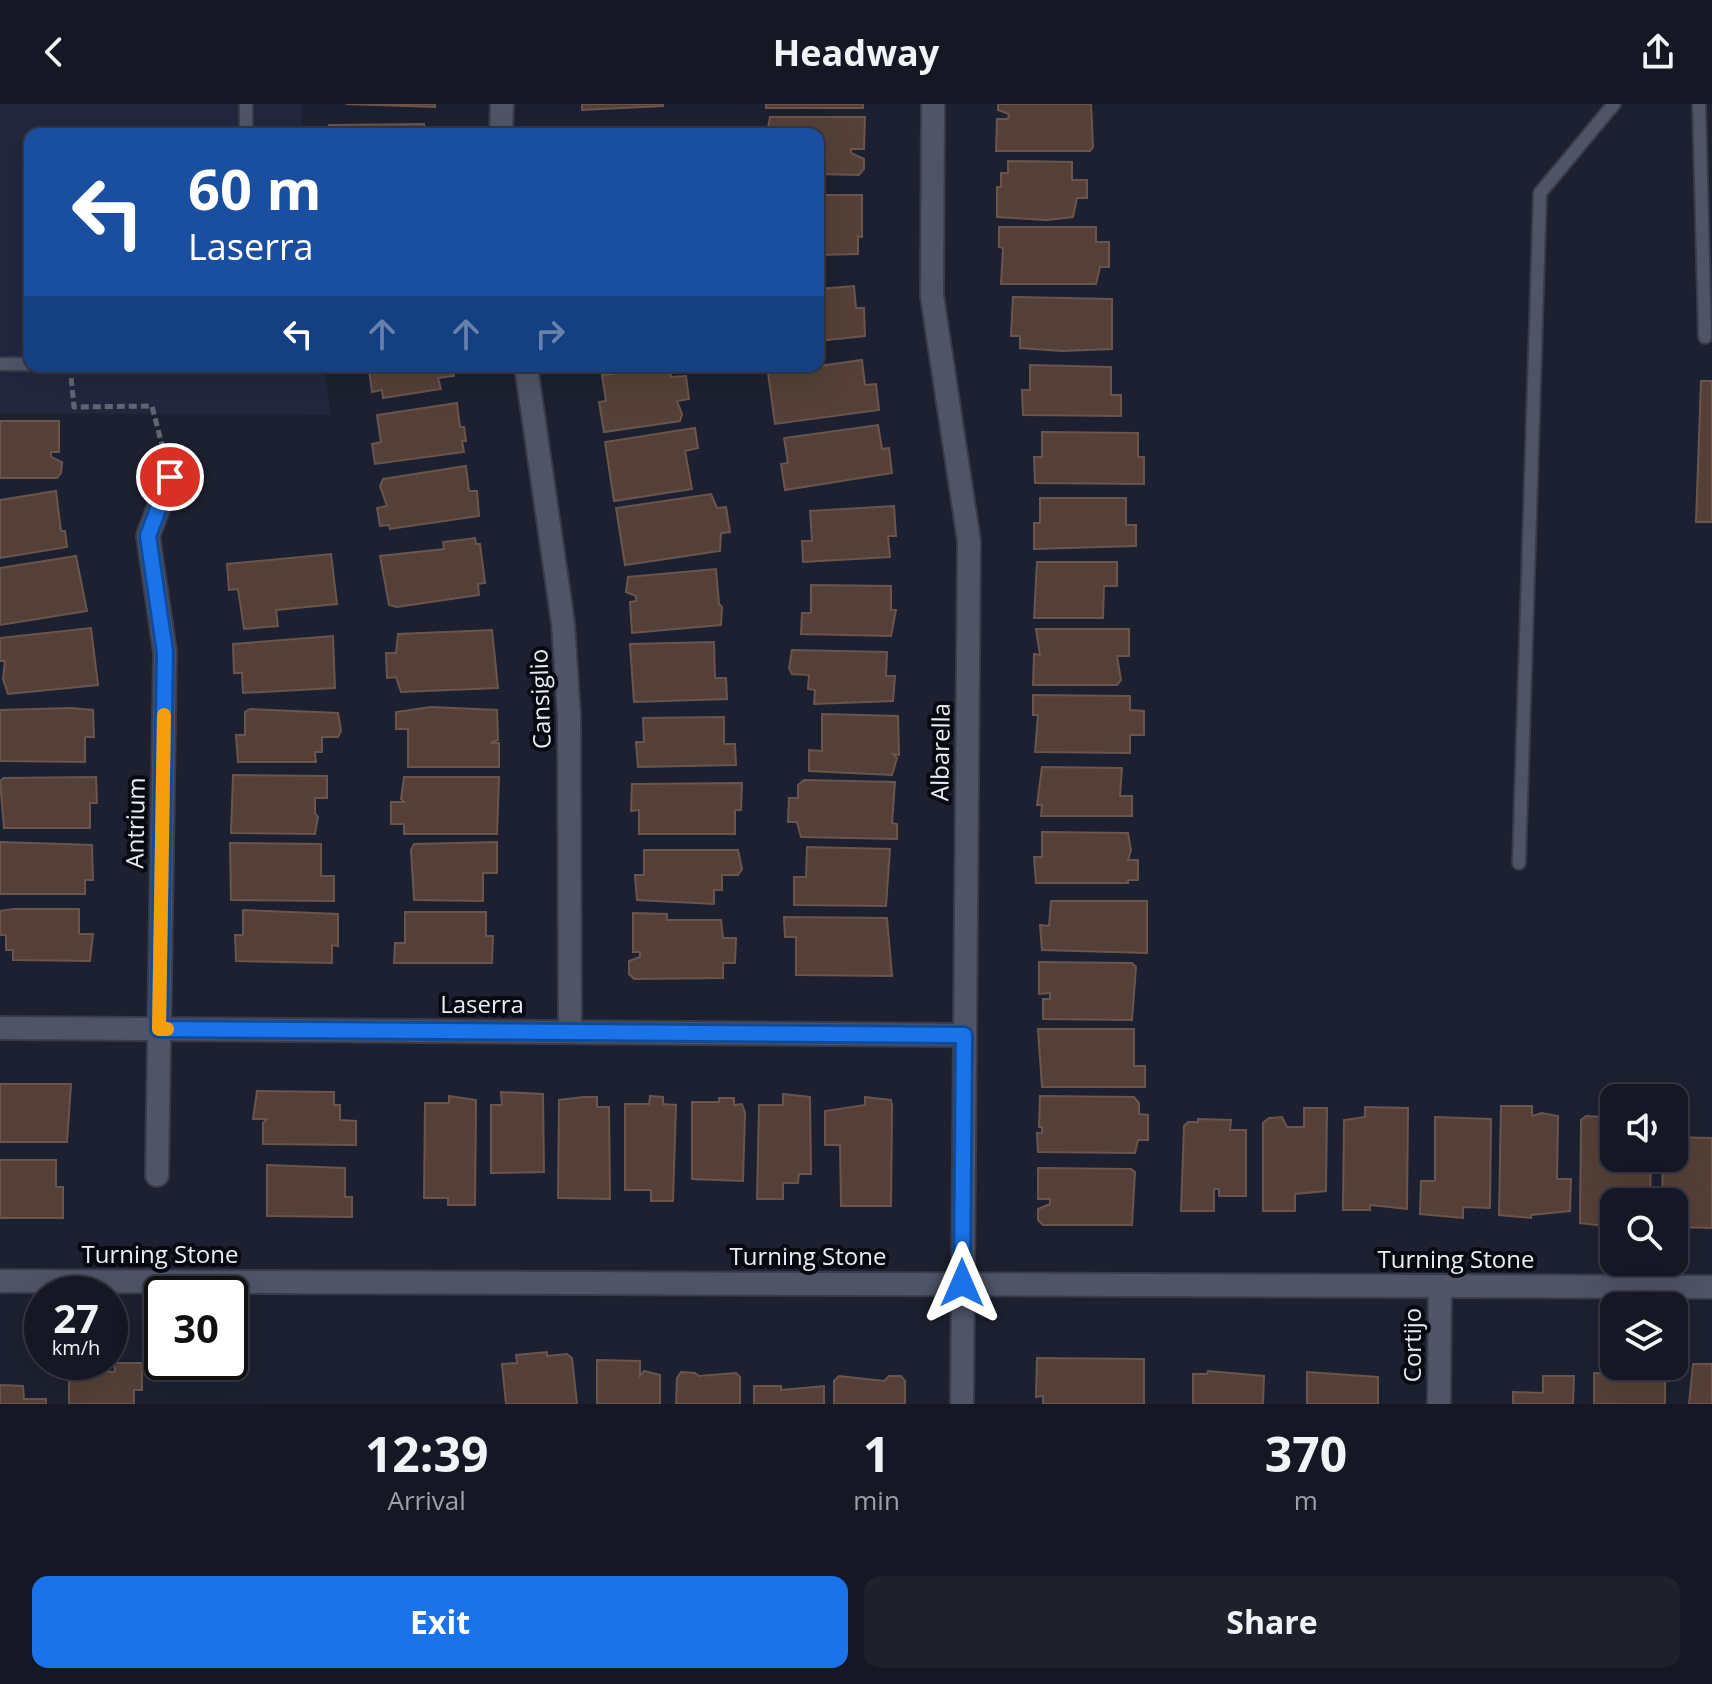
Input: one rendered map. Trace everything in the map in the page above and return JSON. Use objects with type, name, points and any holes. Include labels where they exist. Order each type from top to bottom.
[{"type":"street","points":[[501,128],[502,104]]},
{"type":"street","name":"Albarella","points":[[933,104],[932,296],[957,438],[969,541],[962,1404]]},
{"type":"street","name":"Cansiglio","points":[[527,372],[563,623],[569,716],[570,1032]]},
{"type":"street","name":"Antrium","points":[[157,1175],[165,652],[148,536],[170,477]]},
{"type":"street","name":"Laserra","points":[[0,1028],[964,1035]]},
{"type":"street","name":"Turning Stone","points":[[0,1281],[1712,1287]]},
{"type":"street","name":"Cortijo","points":[[1439,1404],[1440,1286]]},
{"type":"lane","points":[[246,104],[246,128]]},
{"type":"lane","points":[[1519,863],[1540,193],[1614,104]]},
{"type":"lane","points":[[1699,104],[1705,337]]},
{"type":"lane","points":[[0,364],[24,364]]},
{"type":"path","points":[[71,372],[74,407],[152,406],[170,477]]},
{"type":"shaded area","points":[[0,104],[302,104],[302,128],[24,128],[24,372],[325,372],[331,415],[0,413]]},
{"type":"building","points":[[346,104],[435,104],[435,107]]},
{"type":"building","points":[[582,104],[663,104],[663,106],[582,110]]},
{"type":"building","points":[[766,104],[863,104],[863,108],[766,108]]},
{"type":"building","points":[[998,104],[1091,104],[1093,147],[1090,151],[996,151],[997,119],[1008,119],[1009,114],[998,110]]},
{"type":"building","points":[[770,117],[865,117],[864,149],[851,149],[851,153],[864,159],[864,169],[859,175],[824,174],[824,128],[768,128]]},
{"type":"building","points":[[424,124],[424,128],[329,128],[329,125]]},
{"type":"building","points":[[1008,161],[1072,162],[1072,180],[1087,180],[1087,198],[1077,198],[1073,217],[1047,220],[997,217],[997,187],[1001,187],[1001,173],[1008,173]]},
{"type":"building","points":[[824,195],[862,195],[862,237],[858,236],[858,254],[824,255]]},
{"type":"building","points":[[999,227],[1096,227],[1096,242],[1109,242],[1109,267],[1100,267],[1096,284],[1001,284],[1003,248],[999,247]]},
{"type":"building","points":[[854,286],[856,308],[864,308],[865,336],[824,340],[824,288]]},
{"type":"building","points":[[1013,297],[1112,299],[1112,349],[1062,351],[1020,348],[1020,336],[1011,336]]},
{"type":"building","points":[[862,360],[865,385],[876,384],[879,410],[775,424],[768,373],[824,372],[824,365]]},
{"type":"building","points":[[1030,365],[1111,367],[1111,395],[1121,395],[1121,416],[1023,415],[1022,390],[1030,390]]},
{"type":"building","points":[[369,372],[454,372],[454,376],[438,378],[441,389],[383,398],[382,390],[372,392]]},
{"type":"building","points":[[670,372],[671,377],[686,376],[689,399],[677,401],[682,414],[680,421],[604,432],[599,402],[606,401],[602,375]]},
{"type":"building","points":[[1701,381],[1712,381],[1712,522],[1696,522]]},
{"type":"building","points":[[457,403],[460,427],[464,427],[466,441],[462,441],[464,452],[375,464],[372,444],[381,442],[377,415]]},
{"type":"building","points":[[0,421],[59,421],[59,452],[51,452],[51,457],[62,462],[57,478],[0,478]]},
{"type":"building","points":[[878,425],[882,449],[889,448],[892,473],[785,490],[781,464],[788,463],[784,438]]},
{"type":"building","points":[[695,428],[698,448],[685,451],[692,489],[614,501],[605,442]]},
{"type":"building","points":[[1042,432],[1138,433],[1138,457],[1144,457],[1144,484],[1035,483],[1034,457],[1042,457]]},
{"type":"building","points":[[466,466],[469,491],[477,491],[479,516],[390,529],[389,525],[380,526],[377,508],[387,506],[380,486],[383,479]]},
{"type":"building","points":[[56,491],[61,531],[65,531],[67,547],[0,558],[0,500]]},
{"type":"building","points":[[711,494],[717,508],[726,507],[730,532],[721,533],[720,551],[625,565],[616,508]]},
{"type":"building","points":[[1040,498],[1126,498],[1126,525],[1136,525],[1136,546],[1034,549],[1034,523],[1040,523]]},
{"type":"building","points":[[894,506],[896,536],[888,536],[890,557],[803,562],[802,541],[812,541],[810,511]]},
{"type":"building","points":[[475,538],[476,544],[480,544],[485,583],[478,584],[479,595],[397,607],[389,605],[380,556],[444,549],[443,542]]},
{"type":"building","points":[[331,554],[337,604],[276,610],[278,626],[244,629],[238,589],[229,590],[227,564]]},
{"type":"building","points":[[76,556],[87,611],[0,625],[0,568]]},
{"type":"building","points":[[1037,562],[1117,562],[1117,586],[1104,586],[1103,618],[1034,618]]},
{"type":"building","points":[[716,569],[719,604],[722,607],[721,625],[632,633],[630,602],[636,601],[636,596],[626,592],[628,577]]},
{"type":"building","points":[[811,585],[891,586],[891,610],[896,610],[891,636],[801,634],[802,613],[811,613]]},
{"type":"building","points":[[91,628],[98,685],[8,694],[3,679],[5,661],[0,661],[0,638]]},
{"type":"building","points":[[1036,629],[1129,629],[1129,656],[1117,656],[1121,680],[1117,685],[1033,685],[1034,654],[1040,655]]},
{"type":"building","points":[[492,630],[498,688],[401,692],[396,677],[387,678],[386,653],[396,653],[398,634]]},
{"type":"building","points":[[333,636],[335,688],[243,693],[242,673],[234,673],[233,644]]},
{"type":"building","points":[[714,642],[715,678],[726,678],[727,699],[634,702],[630,644]]},
{"type":"building","points":[[792,650],[887,652],[886,676],[895,676],[893,701],[814,704],[815,690],[808,689],[809,675],[792,674],[789,668]]},
{"type":"building","points":[[1033,695],[1130,696],[1130,710],[1144,711],[1144,735],[1130,735],[1130,753],[1035,752],[1038,715],[1033,715]]},
{"type":"building","points":[[431,707],[497,710],[498,740],[490,743],[499,743],[499,767],[408,767],[408,729],[396,729],[396,712]]},
{"type":"building","points":[[250,709],[338,713],[341,731],[338,737],[322,737],[322,752],[315,752],[316,762],[238,762],[236,735],[245,735],[245,712]]},
{"type":"building","points":[[0,710],[93,710],[94,737],[85,737],[85,762],[0,761]]},
{"type":"building","points":[[822,714],[898,716],[899,755],[893,754],[897,758],[892,775],[809,771],[809,750],[822,751]]},
{"type":"building","points":[[724,717],[724,744],[735,744],[736,765],[638,767],[636,742],[644,742],[643,718]]},
{"type":"building","points":[[1042,767],[1122,768],[1120,796],[1132,796],[1132,816],[1041,816],[1042,805],[1037,805]]},
{"type":"building","points":[[233,775],[327,776],[327,798],[315,798],[318,817],[315,834],[231,833]]},
{"type":"building","points":[[96,777],[97,803],[90,803],[90,828],[4,828],[0,781],[4,778]]},
{"type":"building","points":[[404,777],[499,777],[497,834],[404,834],[404,824],[391,824],[391,802],[404,802],[401,799]]},
{"type":"building","points":[[804,780],[895,782],[892,823],[897,824],[897,839],[801,837],[797,822],[788,822],[789,798],[798,798],[798,785]]},
{"type":"building","points":[[742,783],[741,810],[735,810],[735,834],[639,834],[639,810],[631,811],[632,784]]},
{"type":"building","points":[[1042,832],[1128,833],[1131,850],[1128,860],[1138,860],[1138,880],[1128,880],[1128,883],[1036,883],[1034,857],[1042,857]]},
{"type":"building","points":[[0,842],[92,845],[93,880],[85,880],[85,894],[0,894]]},
{"type":"building","points":[[497,842],[497,873],[483,873],[483,901],[414,900],[411,850],[414,844]]},
{"type":"building","points":[[230,843],[321,844],[321,876],[334,876],[334,901],[231,900]]},
{"type":"building","points":[[807,847],[890,849],[886,906],[794,905],[794,877],[806,877]]},
{"type":"building","points":[[644,850],[738,850],[742,869],[738,875],[722,875],[722,890],[714,890],[714,904],[637,900],[635,875],[644,875]]},
{"type":"building","points":[[1051,901],[1147,901],[1147,953],[1042,950],[1040,925],[1049,926]]},
{"type":"building","points":[[79,909],[79,934],[93,934],[90,961],[13,960],[13,950],[6,950],[6,935],[0,935],[0,911]]},
{"type":"building","points":[[243,910],[338,914],[338,946],[332,945],[332,963],[236,961],[235,935],[243,935]]},
{"type":"building","points":[[405,912],[486,912],[486,936],[493,936],[492,963],[394,963],[395,943],[405,943]]},
{"type":"building","points":[[633,913],[667,914],[667,920],[721,920],[723,938],[736,938],[735,963],[723,963],[723,978],[634,979],[629,974],[629,961],[640,957],[640,952],[633,952]]},
{"type":"building","points":[[784,917],[887,918],[892,976],[796,975],[796,937],[785,937]]},
{"type":"building","points":[[1039,962],[1132,963],[1136,967],[1132,1020],[1043,1019],[1043,999],[1050,999],[1050,993],[1039,994]]},
{"type":"building","points":[[1038,1029],[1134,1029],[1134,1066],[1145,1066],[1145,1087],[1042,1087]]},
{"type":"building","points":[[0,1084],[71,1084],[67,1142],[0,1142]]},
{"type":"building","points":[[257,1091],[334,1092],[334,1105],[340,1105],[340,1120],[356,1121],[356,1145],[263,1144],[263,1123],[267,1119],[253,1119]]},
{"type":"building","points":[[501,1092],[543,1094],[544,1172],[491,1173],[491,1105],[502,1105]]},
{"type":"building","points":[[783,1094],[810,1097],[811,1174],[799,1174],[798,1183],[783,1183],[783,1199],[757,1199],[759,1105],[783,1105]]},
{"type":"building","points":[[449,1096],[476,1100],[475,1205],[448,1205],[448,1198],[424,1198],[425,1103],[449,1103]]},
{"type":"building","points":[[650,1096],[663,1097],[663,1104],[676,1105],[673,1201],[651,1201],[651,1190],[625,1190],[625,1104],[649,1104]]},
{"type":"building","points":[[1040,1096],[1134,1097],[1139,1103],[1139,1114],[1148,1115],[1148,1140],[1138,1140],[1135,1153],[1038,1152],[1037,1133],[1042,1133],[1042,1127],[1039,1127]]},
{"type":"building","points":[[597,1097],[597,1107],[609,1107],[610,1199],[558,1198],[559,1100]]},
{"type":"building","points":[[865,1097],[891,1100],[891,1206],[841,1206],[840,1145],[825,1145],[825,1111],[865,1105]]},
{"type":"building","points":[[719,1098],[734,1098],[734,1105],[742,1104],[745,1113],[743,1181],[692,1179],[692,1102],[719,1102]]},
{"type":"building","points":[[1501,1106],[1532,1106],[1532,1116],[1542,1113],[1558,1116],[1557,1179],[1571,1179],[1570,1211],[1531,1215],[1531,1218],[1499,1215]]},
{"type":"building","points":[[1365,1107],[1408,1108],[1407,1209],[1370,1205],[1370,1210],[1343,1210],[1344,1120],[1365,1117]]},
{"type":"building","points":[[1304,1108],[1327,1108],[1326,1191],[1295,1194],[1295,1211],[1263,1211],[1263,1123],[1269,1118],[1282,1117],[1287,1127],[1304,1127]]},
{"type":"building","points":[[1586,1116],[1600,1117],[1600,1172],[1651,1172],[1650,1188],[1600,1188],[1600,1225],[1580,1223],[1581,1120]]},
{"type":"building","points":[[1435,1117],[1491,1119],[1490,1208],[1463,1207],[1463,1218],[1420,1214],[1421,1181],[1435,1181]]},
{"type":"building","points":[[1198,1119],[1231,1120],[1230,1130],[1246,1130],[1246,1196],[1219,1196],[1219,1189],[1214,1189],[1214,1211],[1181,1211],[1184,1126],[1188,1122],[1198,1122]]},
{"type":"building","points":[[1688,1137],[1712,1138],[1712,1228],[1688,1227],[1688,1188],[1662,1188],[1663,1172],[1688,1172]]},
{"type":"building","points":[[0,1160],[56,1160],[56,1187],[63,1187],[63,1218],[0,1218]]},
{"type":"building","points":[[267,1165],[345,1168],[345,1197],[352,1197],[352,1217],[267,1216]]},
{"type":"building","points":[[1038,1168],[1131,1169],[1135,1172],[1132,1225],[1043,1225],[1038,1220],[1038,1209],[1050,1204],[1050,1199],[1038,1199]]},
{"type":"building","points":[[547,1352],[547,1356],[567,1354],[572,1358],[577,1404],[506,1404],[502,1364],[517,1363],[516,1355]]},
{"type":"building","points":[[1037,1358],[1144,1359],[1144,1404],[1043,1404],[1043,1396],[1036,1397]]},
{"type":"building","points":[[597,1360],[640,1361],[640,1376],[644,1371],[660,1375],[660,1404],[597,1404]]},
{"type":"building","points":[[128,1363],[142,1363],[142,1390],[134,1390],[134,1404],[69,1404],[69,1380],[128,1380]]},
{"type":"building","points":[[1693,1364],[1712,1364],[1712,1404],[1689,1404]]},
{"type":"building","points":[[1208,1371],[1264,1376],[1263,1404],[1193,1404],[1193,1374],[1207,1374]]},
{"type":"building","points":[[681,1372],[699,1376],[736,1373],[740,1377],[740,1404],[676,1404],[677,1378]]},
{"type":"building","points":[[1307,1372],[1378,1377],[1378,1404],[1307,1404]]},
{"type":"building","points":[[1594,1373],[1600,1373],[1600,1380],[1665,1380],[1665,1404],[1594,1404]]},
{"type":"building","points":[[839,1376],[884,1381],[889,1376],[901,1376],[905,1381],[905,1404],[834,1404],[834,1381]]},
{"type":"building","points":[[1543,1376],[1574,1376],[1573,1404],[1513,1404],[1513,1392],[1543,1393]]},
{"type":"building","points":[[0,1385],[23,1386],[24,1399],[46,1399],[46,1404],[0,1404]]},
{"type":"building","points":[[754,1386],[781,1386],[781,1390],[824,1386],[824,1404],[754,1404]]},
{"type":"slow traffic","points":[[164,715],[159,1029],[167,1029]]},
{"type":"route","points":[[170,477],[148,536],[165,652],[159,1029],[964,1035],[962,1283]]}]
